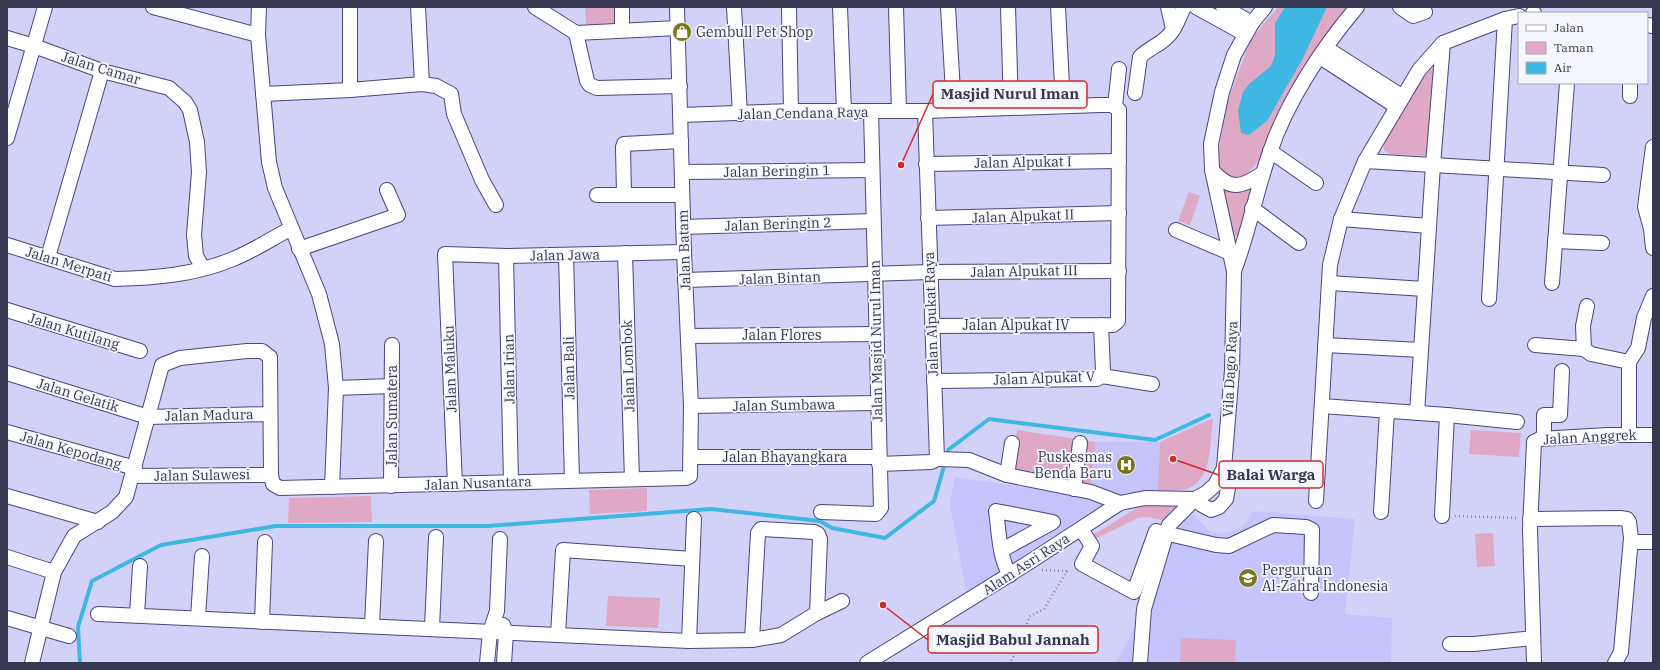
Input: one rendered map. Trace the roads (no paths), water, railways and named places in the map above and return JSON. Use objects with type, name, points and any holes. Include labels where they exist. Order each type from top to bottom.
[{"type":"street","points":[[7,138],[45,7]]},
{"type":"street","points":[[153,7],[258,35]]},
{"type":"street","points":[[259,7],[258,35],[269,162],[275,188],[290,229],[318,294],[332,344],[336,388],[332,487]]},
{"type":"street","points":[[350,7],[350,90]]},
{"type":"street","points":[[418,7],[422,84]]},
{"type":"street","points":[[535,7],[576,33],[678,28]]},
{"type":"street","points":[[622,7],[622,30]]},
{"type":"street","name":"Jalan Batam","points":[[677,7],[683,227],[691,406],[691,472]]},
{"type":"street","points":[[734,7],[740,114]]},
{"type":"street","points":[[789,7],[791,112]]},
{"type":"street","points":[[840,7],[844,111]]},
{"type":"street","points":[[896,7],[899,111]]},
{"type":"street","points":[[948,7],[954,109]]},
{"type":"street","points":[[1008,7],[1011,107]]},
{"type":"street","points":[[1058,7],[1063,106]]},
{"type":"street","points":[[1168,7],[1173,29]]},
{"type":"street","points":[[1135,93],[1140,58],[1144,53],[1167,38],[1184,7]]},
{"type":"street","points":[[1196,7],[1249,28]]},
{"type":"street","points":[[1223,7],[1249,28]]},
{"type":"street","name":"Vila Dago Raya","points":[[1224,468],[1215,485],[1206,494],[1195,498],[1202,506],[1211,510],[1219,507],[1226,499],[1228,488],[1224,468],[1232,370],[1234,271],[1212,170],[1211,144],[1214,121],[1234,55],[1249,28],[1265,7]]},
{"type":"street","name":"Vila Dago Raya","points":[[1234,271],[1244,245],[1252,208],[1270,152],[1286,116],[1323,52],[1357,7]]},
{"type":"street","points":[[1400,7],[1414,16],[1425,12]]},
{"type":"street","points":[[1316,501],[1330,265],[1341,219],[1366,160],[1419,70],[1443,43],[1505,19],[1518,16]]},
{"type":"street","points":[[1488,299],[1505,19]]},
{"type":"street","points":[[576,33],[587,81],[590,85],[597,88],[680,86]]},
{"type":"street","name":"Jalan Camar","points":[[7,38],[34,46],[102,71],[169,88],[185,102],[190,110],[197,142],[199,172],[194,235],[196,256],[203,268]]},
{"type":"street","points":[[1417,413],[1433,165],[1443,43]]},
{"type":"street","points":[[1323,52],[1400,102]]},
{"type":"street","points":[[1119,69],[1117,108],[1119,161],[1119,271]]},
{"type":"street","points":[[48,257],[102,71]]},
{"type":"street","points":[[263,94],[350,90],[422,84],[440,88],[451,94],[454,114],[482,180],[496,205]]},
{"type":"street","points":[[1552,283],[1567,84]]},
{"type":"street","name":"Jalan Cendana Raya","points":[[681,116],[791,112],[925,111],[1011,107],[1112,105],[1117,108]]},
{"type":"street","name":"Jalan Alpukat Raya","points":[[925,111],[937,459]]},
{"type":"street","name":"Jalan Masjid Nurul Iman","points":[[821,512],[876,514],[881,508],[877,403],[871,112]]},
{"type":"street","points":[[624,194],[624,144],[627,142],[681,141]]},
{"type":"street","points":[[1653,147],[1645,207],[1651,229],[1653,248]]},
{"type":"street","points":[[1270,152],[1316,183]]},
{"type":"street","points":[[1366,160],[1603,175]]},
{"type":"street","name":"Jalan Alpukat I","points":[[926,164],[1119,161]]},
{"type":"street","name":"Jalan Beringin 1","points":[[682,172],[872,170]]},
{"type":"street","points":[[1212,170],[1221,181],[1230,185],[1240,185],[1263,173]]},
{"type":"street","points":[[299,249],[398,215],[387,190]]},
{"type":"street","points":[[597,195],[682,195]]},
{"type":"street","points":[[1252,208],[1299,243]]},
{"type":"street","name":"Jalan Alpukat II","points":[[928,218],[1119,213]]},
{"type":"street","points":[[1341,219],[1429,226]]},
{"type":"street","name":"Jalan Beringin 2","points":[[683,227],[873,221]]},
{"type":"street","name":"Jalan Merpati","points":[[7,245],[115,279],[176,276],[233,259],[290,229]]},
{"type":"street","points":[[1176,230],[1230,254]]},
{"type":"street","points":[[1555,241],[1602,243]]},
{"type":"street","name":"Jalan Jawa","points":[[445,254],[506,256],[684,252]]},
{"type":"street","name":"Jalan Lombok","points":[[625,253],[632,479]]},
{"type":"street","name":"Jalan Maluku","points":[[445,254],[455,484]]},
{"type":"street","name":"Jalan Bali","points":[[566,255],[572,480]]},
{"type":"street","name":"Jalan Irian","points":[[506,256],[511,482]]},
{"type":"street","name":"Jalan Alpukat III","points":[[875,275],[930,272],[1119,271]]},
{"type":"street","name":"Jalan Alpukat IV","points":[[932,326],[1114,325],[1118,321],[1119,271]]},
{"type":"street","name":"Jalan Bintan","points":[[685,280],[875,275]]},
{"type":"street","points":[[1329,283],[1425,289]]},
{"type":"street","points":[[1629,434],[1629,362],[1638,348],[1644,318],[1653,293]]},
{"type":"street","points":[[1584,349],[1583,326],[1586,306]]},
{"type":"street","name":"Jalan Kutilang","points":[[7,310],[140,351]]},
{"type":"street","name":"Jalan Alpukat V","points":[[934,381],[1097,379],[1102,376],[1103,371],[1101,325]]},
{"type":"street","name":"Jalan Flores","points":[[688,336],[876,334]]},
{"type":"street","name":"Jalan Sumatera","points":[[392,345],[392,486]]},
{"type":"street","points":[[1325,345],[1421,350]]},
{"type":"street","points":[[1535,345],[1584,349],[1591,354],[1629,362]]},
{"type":"street","points":[[32,663],[42,628],[54,572],[74,536],[112,512],[126,497],[162,365],[180,358],[247,351],[262,350],[270,357],[271,475]]},
{"type":"street","points":[[1544,438],[1544,415],[1560,415],[1562,371]]},
{"type":"street","name":"Jalan Gelatik","points":[[7,373],[148,417]]},
{"type":"street","points":[[1102,376],[1152,384]]},
{"type":"street","points":[[336,388],[392,386]]},
{"type":"street","name":"Jalan Sumbawa","points":[[691,406],[877,403]]},
{"type":"street","points":[[1322,406],[1447,415],[1517,422]]},
{"type":"street","points":[[1381,512],[1387,411]]},
{"type":"street","name":"Jalan Madura","points":[[148,417],[270,414]]},
{"type":"street","points":[[1442,516],[1447,415]]},
{"type":"street","name":"Jalan Kepodang","points":[[7,432],[134,472]]},
{"type":"street","name":"Jalan Anggrek","points":[[1530,519],[1533,444],[1536,440],[1544,438],[1629,434],[1653,435]]},
{"type":"street","points":[[1007,476],[1012,443]]},
{"type":"street","points":[[1074,489],[1080,443]]},
{"type":"street","name":"Jalan Bhayangkara","points":[[691,457],[879,460]]},
{"type":"street","points":[[879,460],[931,462],[937,459],[969,460],[1007,476],[1091,492],[1120,503]]},
{"type":"street","name":"Jalan Sulawesi","points":[[134,472],[271,475]]},
{"type":"street","name":"Jalan Nusantara","points":[[271,475],[273,484],[280,488],[686,478],[690,476],[691,472]]},
{"type":"street","points":[[7,496],[98,522]]},
{"type":"street","name":"Alam Asri Raya","points":[[867,663],[1010,575],[1120,503],[1145,498],[1195,498]]},
{"type":"street","points":[[1140,663],[1144,609],[1169,525],[1195,498]]},
{"type":"street","points":[[1534,663],[1530,519],[1624,518],[1630,523],[1631,542],[1620,652],[1615,663]]},
{"type":"street","points":[[690,641],[694,519]]},
{"type":"street","points":[[1081,529],[1092,546],[1082,564],[1134,592],[1156,531],[1216,545],[1229,546],[1273,525],[1306,527],[1312,530],[1311,593]]},
{"type":"street","points":[[752,640],[758,533],[761,528],[814,532],[818,534],[820,539],[817,613]]},
{"type":"street","points":[[432,628],[436,538]]},
{"type":"street","points":[[487,663],[490,632],[497,611],[500,538]]},
{"type":"street","points":[[262,622],[265,542]]},
{"type":"street","points":[[372,625],[376,542]]},
{"type":"street","points":[[1631,542],[1653,542]]},
{"type":"street","points":[[558,635],[563,550],[692,559]]},
{"type":"street","points":[[1002,550],[1005,568],[1010,575]]},
{"type":"street","points":[[198,618],[202,556]]},
{"type":"street","points":[[7,557],[54,572]]},
{"type":"street","points":[[137,615],[140,566]]},
{"type":"street","points":[[98,614],[262,622],[372,625],[506,633],[690,641],[752,640],[781,635],[817,613],[842,601]]},
{"type":"street","points":[[497,611],[506,633],[504,663]]},
{"type":"street","points":[[7,618],[68,636]]},
{"type":"street","points":[[1450,644],[1474,644],[1533,638]]},
{"type":"water","points":[[1285,7],[1327,7],[1302,60],[1267,121],[1249,135],[1241,133],[1238,111],[1243,92],[1249,84],[1271,66],[1275,55],[1275,23]]},
{"type":"waterway","points":[[947,456],[948,450],[989,419],[1155,440],[1209,415]]},
{"type":"waterway","points":[[80,663],[78,627],[92,581],[161,545],[276,526],[488,526],[711,509],[820,521],[832,528],[885,538],[934,501],[945,463]]},
{"type":"place","name":"Gembull Pet Shop","points":[[682,32]]},
{"type":"place","name":"Masjid Nurul Iman","points":[[901,165]]},
{"type":"place","name":"Balai Warga","points":[[1173,459]]},
{"type":"place","name":"Puskesmas Benda Baru","points":[[1126,465]]},
{"type":"place","name":"Perguruan Al-Zahra Indonesia","points":[[1248,578]]},
{"type":"place","name":"Masjid Babul Jannah","points":[[883,605]]}]
